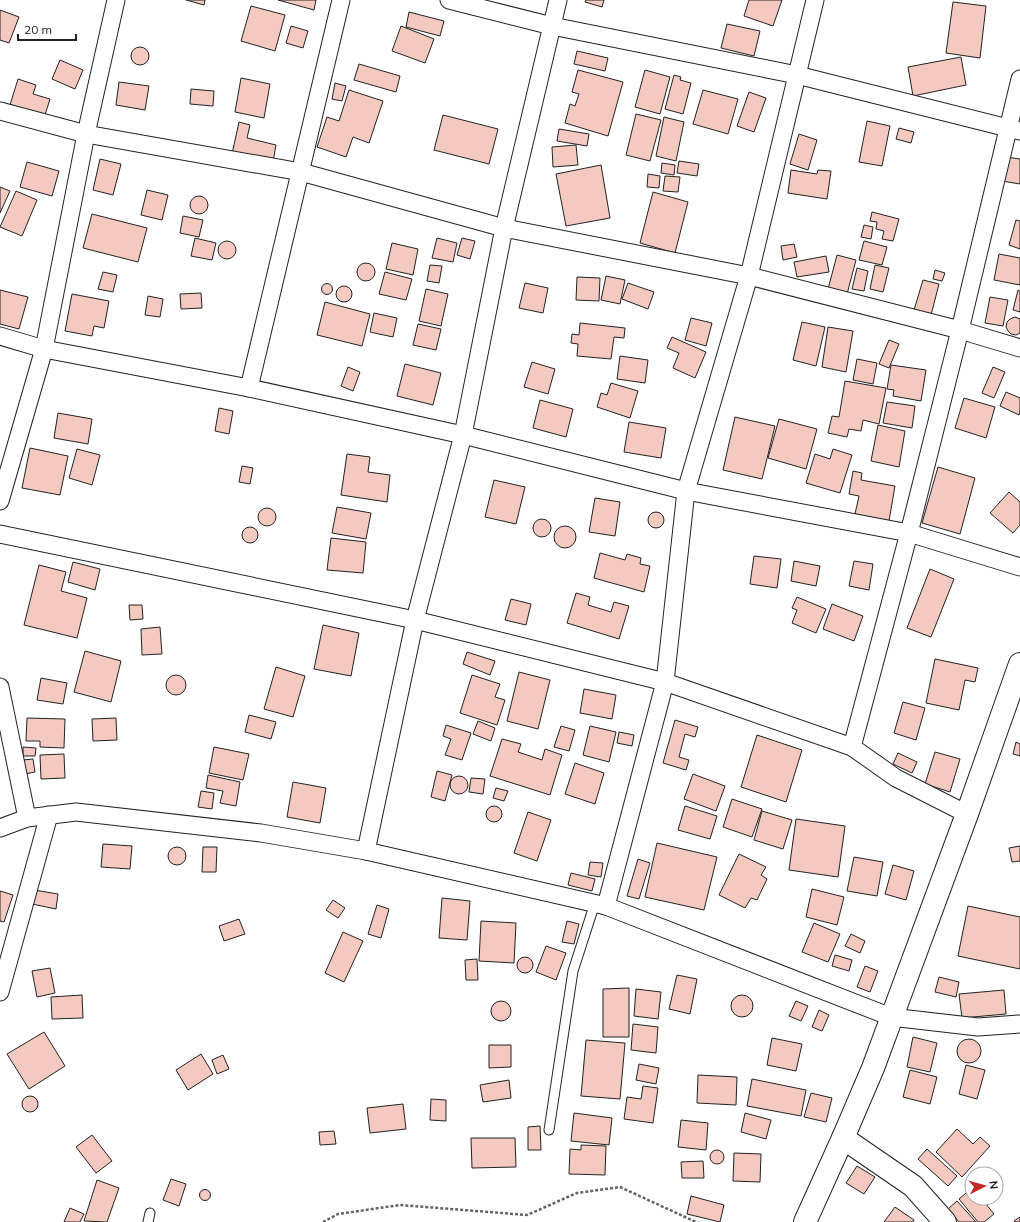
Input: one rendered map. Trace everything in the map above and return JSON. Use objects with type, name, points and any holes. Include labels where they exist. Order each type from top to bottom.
[{"type":"main road","points":[[805,1222],[873,1068],[967,814],[1020,664]]},
{"type":"main road","points":[[843,1138],[913,1186],[945,1222]]},
{"type":"street","points":[[0,501],[44,349],[86,134],[116,0]]},
{"type":"street","points":[[249,388],[341,0]]},
{"type":"street","points":[[449,0],[552,26],[797,75],[1014,129]]},
{"type":"street","points":[[366,851],[415,620],[463,435],[504,228],[558,0]]},
{"type":"street","points":[[601,904],[665,682],[686,490],[749,276],[816,0]]},
{"type":"street","points":[[852,747],[909,532],[960,330],[1014,129],[1020,79]]},
{"type":"street","points":[[0,111],[86,134],[300,172],[504,228],[749,276],[960,330],[1020,348]]},
{"type":"street","points":[[0,336],[44,349],[249,388],[463,435],[686,490],[909,532],[1020,567]]},
{"type":"street","points":[[0,534],[415,620],[665,682],[852,747],[896,778],[967,814]]},
{"type":"street","points":[[0,687],[27,818]]},
{"type":"street","points":[[0,828],[27,818],[76,812],[253,832],[366,851],[601,904],[891,1017],[978,1027],[1020,1024]]},
{"type":"street","points":[[0,992],[49,815]]},
{"type":"lane","points":[[549,1130],[574,971],[601,904]]},
{"type":"path","points":[[323,1222],[338,1214],[400,1205],[527,1215],[577,1192],[620,1187],[696,1222]]},
{"type":"building","points":[[186,0],[205,0],[204,5]]},
{"type":"building","points":[[278,0],[316,0],[314,10]]},
{"type":"building","points":[[586,0],[604,0],[602,7],[585,2]]},
{"type":"building","points":[[749,0],[782,0],[773,26],[744,16]]},
{"type":"building","points":[[953,2],[986,6],[980,58],[946,53]]},
{"type":"building","points":[[251,6],[285,15],[275,51],[241,41]]},
{"type":"building","points":[[0,10],[19,17],[9,43],[0,40]]},
{"type":"building","points":[[409,12],[444,21],[440,36],[406,27]]},
{"type":"building","points":[[727,24],[760,31],[754,56],[721,48]]},
{"type":"building","points":[[291,26],[308,31],[303,48],[286,43]]},
{"type":"building","points":[[401,26],[434,39],[425,63],[392,51]]},
{"type":"building","points":[[140,47],[146,50],[149,56],[146,62],[140,65],[134,62],[131,56],[134,50]]},
{"type":"building","points":[[577,51],[608,58],[605,71],[574,64]]},
{"type":"building","points":[[961,57],[966,85],[913,96],[908,67]]},
{"type":"building","points":[[60,60],[83,70],[75,89],[52,79]]},
{"type":"building","points":[[359,64],[400,76],[396,92],[354,80]]},
{"type":"building","points":[[578,70],[623,82],[608,136],[565,123],[570,104],[575,106],[579,94],[572,92]]},
{"type":"building","points":[[645,70],[670,77],[660,114],[635,107]]},
{"type":"building","points":[[674,75],[681,77],[680,80],[691,83],[683,114],[665,109]]},
{"type":"building","points":[[241,78],[270,84],[264,118],[235,112]]},
{"type":"building","points":[[18,79],[36,85],[33,94],[50,99],[44,118],[9,108]]},
{"type":"building","points":[[119,82],[149,86],[145,110],[116,105]]},
{"type":"building","points":[[335,83],[346,86],[342,101],[332,99]]},
{"type":"building","points":[[191,89],[214,91],[213,106],[190,104]]},
{"type":"building","points":[[349,90],[383,101],[369,143],[353,137],[346,157],[317,147],[327,117],[339,121]]},
{"type":"building","points":[[703,90],[738,99],[728,134],[693,124]]},
{"type":"building","points":[[749,92],[766,98],[754,132],[737,126]]},
{"type":"building","points":[[636,114],[661,120],[650,161],[626,155]]},
{"type":"building","points":[[443,115],[498,129],[489,164],[434,150]]},
{"type":"building","points":[[664,117],[684,122],[676,161],[656,156]]},
{"type":"building","points":[[867,121],[890,126],[882,166],[859,162]]},
{"type":"building","points":[[239,122],[250,125],[247,138],[276,145],[273,162],[232,154]]},
{"type":"building","points":[[899,128],[914,132],[911,143],[896,139]]},
{"type":"building","points":[[559,129],[589,134],[587,146],[557,141]]},
{"type":"building","points":[[799,134],[817,140],[808,170],[790,164]]},
{"type":"building","points":[[576,145],[578,165],[553,167],[552,147]]},
{"type":"building","points":[[1006,157],[1020,159],[1020,184],[1002,181]]},
{"type":"building","points":[[100,159],[121,164],[113,195],[93,190]]},
{"type":"building","points":[[679,161],[699,164],[697,176],[677,173]]},
{"type":"building","points":[[27,162],[59,171],[52,196],[20,187]]},
{"type":"building","points":[[662,163],[675,165],[674,175],[661,173]]},
{"type":"building","points":[[601,165],[610,218],[566,226],[556,174]]},
{"type":"building","points":[[791,170],[817,174],[818,170],[831,171],[827,199],[788,193]]},
{"type":"building","points":[[648,174],[660,176],[659,188],[647,187]]},
{"type":"building","points":[[665,176],[680,177],[678,192],[663,191]]},
{"type":"building","points":[[0,187],[10,191],[0,213]]},
{"type":"building","points":[[147,190],[168,195],[162,220],[141,215]]},
{"type":"building","points":[[16,191],[37,200],[22,236],[0,227]]},
{"type":"building","points":[[653,192],[688,202],[675,253],[640,243]]},
{"type":"building","points":[[199,196],[205,199],[208,205],[205,211],[199,214],[193,211],[190,205],[193,199]]},
{"type":"building","points":[[872,212],[899,219],[893,241],[882,239],[884,231],[876,229],[877,222],[870,221]]},
{"type":"building","points":[[92,214],[147,228],[138,262],[83,248]]},
{"type":"building","points":[[183,216],[203,220],[199,237],[180,233]]},
{"type":"building","points":[[1016,220],[1020,221],[1020,249],[1009,245]]},
{"type":"building","points":[[864,225],[873,227],[871,239],[861,237]]},
{"type":"building","points":[[195,238],[216,243],[212,260],[191,256]]},
{"type":"building","points":[[437,238],[457,243],[453,262],[432,258]]},
{"type":"building","points":[[462,238],[475,241],[470,259],[457,255]]},
{"type":"building","points":[[227,241],[233,244],[236,250],[233,256],[227,259],[221,256],[218,250],[221,244]]},
{"type":"building","points":[[864,241],[887,247],[882,265],[859,260]]},
{"type":"building","points":[[392,243],[418,249],[413,275],[386,269]]},
{"type":"building","points":[[794,244],[797,257],[783,260],[781,246]]},
{"type":"building","points":[[999,254],[1020,258],[1020,285],[994,280]]},
{"type":"building","points":[[837,255],[856,260],[846,298],[827,293]]},
{"type":"building","points":[[826,256],[829,272],[797,277],[794,262]]},
{"type":"building","points":[[366,263],[372,266],[375,272],[372,278],[366,281],[360,278],[357,272],[360,266]]},
{"type":"building","points":[[430,265],[442,266],[439,283],[427,281]]},
{"type":"building","points":[[875,265],[889,268],[883,292],[870,289]]},
{"type":"building","points":[[857,268],[868,271],[864,291],[852,289]]},
{"type":"building","points":[[935,270],[945,273],[942,281],[933,279]]},
{"type":"building","points":[[103,272],[117,275],[113,292],[98,289]]},
{"type":"building","points":[[385,272],[412,279],[406,300],[379,294]]},
{"type":"building","points":[[606,276],[625,280],[620,304],[601,300]]},
{"type":"building","points":[[577,277],[600,278],[599,301],[576,300]]},
{"type":"building","points":[[923,280],[939,284],[931,315],[914,310]]},
{"type":"building","points":[[525,283],[548,288],[543,313],[519,308]]},
{"type":"building","points":[[628,283],[654,292],[648,309],[622,299]]},
{"type":"building","points":[[325,284],[329,284],[331,285],[331,293],[325,294],[322,291],[322,287]]},
{"type":"building","points":[[341,286],[347,286],[352,291],[350,300],[347,302],[341,302],[336,297],[336,291]]},
{"type":"building","points":[[426,289],[448,294],[441,326],[419,321]]},
{"type":"building","points":[[0,290],[28,297],[19,329],[0,324]]},
{"type":"building","points":[[1018,290],[1020,291],[1020,312],[1013,310]]},
{"type":"building","points":[[201,293],[202,308],[181,309],[180,294]]},
{"type":"building","points":[[72,294],[109,301],[104,328],[94,326],[92,336],[65,331]]},
{"type":"building","points":[[148,296],[163,299],[160,317],[145,315]]},
{"type":"building","points":[[990,297],[1008,300],[1003,326],[985,323]]},
{"type":"building","points":[[325,302],[370,314],[362,346],[317,335]]},
{"type":"building","points":[[374,313],[397,318],[393,337],[370,332]]},
{"type":"building","points":[[1015,317],[1020,319],[1020,333],[1016,335],[1011,334],[1006,327],[1007,322]]},
{"type":"building","points":[[691,318],[712,323],[706,346],[685,340]]},
{"type":"building","points":[[802,322],[825,327],[816,366],[793,360]]},
{"type":"building","points":[[580,323],[625,328],[624,338],[614,337],[611,359],[577,356],[578,344],[571,343],[572,334],[579,335]]},
{"type":"building","points":[[418,324],[441,329],[436,350],[413,345]]},
{"type":"building","points":[[828,327],[853,331],[846,372],[822,367]]},
{"type":"building","points":[[672,337],[706,352],[695,378],[673,368],[679,353],[667,348]]},
{"type":"building","points":[[889,340],[899,344],[889,368],[879,364]]},
{"type":"building","points":[[620,356],[648,360],[645,383],[617,379]]},
{"type":"building","points":[[857,359],[877,363],[873,384],[853,380]]},
{"type":"building","points":[[532,362],[555,369],[548,394],[524,387]]},
{"type":"building","points":[[405,364],[441,373],[433,405],[397,396]]},
{"type":"building","points":[[891,365],[926,370],[921,401],[893,396],[894,390],[887,389]]},
{"type":"building","points":[[348,367],[360,372],[353,391],[341,386]]},
{"type":"building","points":[[993,367],[1005,372],[994,398],[982,393]]},
{"type":"building","points":[[845,381],[886,388],[879,424],[863,420],[861,431],[849,429],[847,437],[828,433],[832,416],[839,417]]},
{"type":"building","points":[[611,383],[638,391],[630,418],[597,407],[601,393],[607,395]]},
{"type":"building","points":[[1006,392],[1020,398],[1019,415],[1000,406]]},
{"type":"building","points":[[964,398],[995,407],[986,438],[955,428]]},
{"type":"building","points":[[540,400],[573,409],[566,437],[533,428]]},
{"type":"building","points":[[887,402],[915,406],[912,428],[883,423]]},
{"type":"building","points":[[219,408],[233,411],[229,434],[215,431]]},
{"type":"building","points":[[58,413],[92,419],[88,444],[54,438]]},
{"type":"building","points":[[735,417],[775,426],[762,479],[723,470]]},
{"type":"building","points":[[779,419],[817,429],[806,469],[768,458]]},
{"type":"building","points":[[629,422],[666,428],[661,458],[624,452]]},
{"type":"building","points":[[878,425],[905,431],[899,467],[871,461]]},
{"type":"building","points":[[30,448],[68,456],[60,495],[22,488]]},
{"type":"building","points":[[77,449],[100,455],[92,485],[69,478]]},
{"type":"building","points":[[833,449],[852,455],[840,493],[806,483],[815,454],[830,459]]},
{"type":"building","points":[[347,454],[370,457],[368,472],[390,475],[387,502],[341,495]]},
{"type":"building","points":[[242,466],[253,468],[250,484],[239,482]]},
{"type":"building","points":[[938,467],[975,478],[960,534],[922,523]]},
{"type":"building","points":[[853,471],[862,473],[861,480],[895,486],[889,521],[855,514],[859,496],[849,494]]},
{"type":"building","points":[[494,480],[525,487],[516,524],[485,517]]},
{"type":"building","points":[[1009,492],[1020,502],[1020,525],[1013,533],[990,513]]},
{"type":"building","points":[[595,498],[620,502],[615,536],[589,532]]},
{"type":"building","points":[[337,507],[371,513],[366,539],[332,533]]},
{"type":"building","points":[[263,508],[271,508],[276,513],[274,524],[271,526],[263,526],[258,521],[258,513]]},
{"type":"building","points":[[653,512],[659,512],[664,517],[662,526],[659,528],[653,528],[648,523],[648,517]]},
{"type":"building","points":[[542,519],[548,522],[551,528],[548,534],[542,537],[536,534],[533,528],[536,522]]},
{"type":"building","points":[[565,526],[573,529],[576,537],[573,545],[565,548],[557,545],[554,537],[557,529]]},
{"type":"building","points":[[247,527],[253,527],[258,532],[256,541],[253,543],[247,543],[242,538],[242,532]]},
{"type":"building","points":[[331,538],[366,542],[363,573],[327,570]]},
{"type":"building","points":[[600,553],[625,560],[627,554],[641,558],[640,564],[650,566],[644,592],[594,578]]},
{"type":"building","points":[[754,556],[781,559],[777,588],[750,584]]},
{"type":"building","points":[[794,561],[820,566],[816,586],[791,581]]},
{"type":"building","points":[[854,561],[873,564],[869,590],[849,586]]},
{"type":"building","points":[[73,562],[100,569],[95,590],[68,582]]},
{"type":"building","points":[[39,565],[66,572],[61,591],[87,598],[77,638],[24,625]]},
{"type":"building","points":[[930,569],[954,579],[931,637],[907,628]]},
{"type":"building","points":[[576,593],[590,597],[588,605],[611,612],[614,602],[629,606],[619,639],[567,623]]},
{"type":"building","points":[[797,597],[826,609],[816,633],[792,623],[797,610],[792,608]]},
{"type":"building","points":[[511,599],[531,604],[526,625],[505,620]]},
{"type":"building","points":[[832,604],[863,616],[854,641],[823,629]]},
{"type":"building","points":[[129,605],[142,605],[143,619],[130,620]]},
{"type":"building","points":[[323,625],[359,633],[351,676],[314,669]]},
{"type":"building","points":[[160,627],[162,654],[142,655],[141,629]]},
{"type":"building","points":[[85,651],[121,661],[111,702],[74,692]]},
{"type":"building","points":[[467,652],[495,661],[490,675],[463,664]]},
{"type":"building","points":[[935,659],[978,668],[975,682],[965,680],[959,710],[926,703]]},
{"type":"building","points":[[276,667],[305,676],[293,717],[264,709]]},
{"type":"building","points":[[519,672],[550,680],[538,729],[507,721]]},
{"type":"building","points":[[176,675],[183,678],[186,685],[183,692],[176,695],[169,692],[166,685],[169,678]]},
{"type":"building","points":[[472,675],[500,684],[495,697],[505,700],[497,725],[460,713]]},
{"type":"building","points":[[41,678],[67,683],[63,704],[37,700]]},
{"type":"building","points":[[584,689],[616,695],[612,719],[580,713]]},
{"type":"building","points":[[903,702],[925,708],[916,740],[894,733]]},
{"type":"building","points":[[249,715],[276,722],[271,739],[245,732]]},
{"type":"building","points":[[27,718],[65,719],[64,748],[40,747],[40,741],[26,741]]},
{"type":"building","points":[[116,718],[117,740],[93,741],[92,719]]},
{"type":"building","points":[[675,720],[698,727],[695,737],[685,734],[679,757],[689,760],[686,770],[663,763]]},
{"type":"building","points":[[478,721],[495,728],[491,741],[473,734]]},
{"type":"building","points":[[446,725],[471,733],[462,760],[445,755],[451,739],[443,736]]},
{"type":"building","points":[[561,726],[575,730],[569,751],[554,747]]},
{"type":"building","points":[[590,726],[616,732],[609,762],[583,755]]},
{"type":"building","points":[[619,732],[634,735],[632,746],[617,743]]},
{"type":"building","points":[[757,735],[802,750],[786,802],[741,787]]},
{"type":"building","points":[[502,739],[521,744],[518,752],[542,760],[545,749],[562,755],[550,795],[490,776]]},
{"type":"building","points":[[1016,742],[1020,744],[1020,756],[1013,754]]},
{"type":"building","points":[[23,747],[36,748],[35,756],[23,756]]},
{"type":"building","points":[[214,747],[249,754],[243,780],[209,773]]},
{"type":"building","points":[[935,752],[960,759],[950,792],[925,784]]},
{"type":"building","points":[[898,753],[917,762],[912,773],[893,764]]},
{"type":"building","points":[[64,754],[65,778],[41,779],[40,755]]},
{"type":"building","points":[[33,759],[35,772],[25,774],[23,760]]},
{"type":"building","points":[[575,763],[604,773],[595,804],[565,794]]},
{"type":"building","points":[[437,771],[452,775],[445,801],[431,797]]},
{"type":"building","points":[[693,774],[725,786],[716,811],[684,799]]},
{"type":"building","points":[[208,775],[240,782],[236,806],[220,803],[223,791],[206,788]]},
{"type":"building","points":[[459,776],[465,779],[468,785],[465,791],[459,794],[453,791],[450,785],[453,779]]},
{"type":"building","points":[[471,778],[485,779],[483,794],[469,792]]},
{"type":"building","points":[[293,782],[326,788],[320,823],[287,817]]},
{"type":"building","points":[[496,788],[508,791],[504,801],[493,798]]},
{"type":"building","points":[[201,791],[214,793],[212,809],[198,807]]},
{"type":"building","points":[[732,799],[762,809],[752,837],[723,827]]},
{"type":"building","points":[[494,806],[500,808],[502,814],[500,820],[494,822],[488,820],[486,814],[488,808]]},
{"type":"building","points":[[685,806],[717,816],[710,839],[678,830]]},
{"type":"building","points":[[762,811],[792,820],[783,849],[754,840]]},
{"type":"building","points":[[528,812],[551,820],[537,861],[514,853]]},
{"type":"building","points":[[796,819],[845,826],[838,877],[789,870]]},
{"type":"building","points":[[657,843],[717,857],[704,910],[645,897]]},
{"type":"building","points":[[103,844],[132,846],[130,869],[101,867]]},
{"type":"building","points":[[1020,846],[1020,861],[1012,862],[1009,848]]},
{"type":"building","points":[[177,847],[183,850],[186,856],[183,862],[177,865],[171,862],[168,856],[171,850]]},
{"type":"building","points":[[203,847],[217,847],[216,872],[202,872]]},
{"type":"building","points":[[739,854],[766,867],[761,875],[767,879],[757,900],[751,898],[745,908],[719,895]]},
{"type":"building","points":[[854,857],[883,862],[877,896],[847,891]]},
{"type":"building","points":[[638,859],[650,863],[639,899],[627,896]]},
{"type":"building","points":[[590,862],[603,863],[601,877],[588,875]]},
{"type":"building","points":[[893,865],[914,871],[906,900],[885,894]]},
{"type":"building","points":[[571,873],[595,879],[592,891],[568,885]]},
{"type":"building","points":[[812,889],[844,897],[837,925],[806,917]]},
{"type":"building","points":[[34,890],[58,894],[56,909],[32,904]]},
{"type":"building","points":[[0,891],[13,895],[4,922],[0,921]]},
{"type":"building","points":[[442,898],[470,901],[467,940],[439,938]]},
{"type":"building","points":[[333,900],[345,908],[338,918],[326,910]]},
{"type":"building","points":[[377,905],[389,909],[381,938],[368,934]]},
{"type":"building","points":[[968,906],[1020,917],[1020,969],[958,956]]},
{"type":"building","points":[[239,919],[245,934],[224,941],[219,926]]},
{"type":"building","points":[[481,921],[516,923],[514,963],[479,961]]},
{"type":"building","points":[[567,921],[579,924],[574,944],[562,942]]},
{"type":"building","points":[[814,923],[840,934],[828,962],[802,952]]},
{"type":"building","points":[[343,932],[363,941],[344,982],[325,973]]},
{"type":"building","points":[[851,934],[865,941],[860,953],[845,946]]},
{"type":"building","points":[[546,946],[566,953],[556,980],[536,972]]},
{"type":"building","points":[[835,955],[852,960],[849,971],[832,966]]},
{"type":"building","points":[[522,957],[528,957],[533,962],[531,971],[528,973],[522,973],[517,968],[517,962]]},
{"type":"building","points":[[477,959],[478,980],[466,980],[465,960]]},
{"type":"building","points":[[865,966],[878,971],[870,992],[857,987]]},
{"type":"building","points":[[50,968],[55,993],[37,997],[32,971]]},
{"type":"building","points":[[677,975],[697,979],[690,1014],[669,1009]]},
{"type":"building","points":[[939,977],[959,982],[956,997],[935,992]]},
{"type":"building","points":[[629,988],[629,1037],[603,1037],[603,989]]},
{"type":"building","points":[[636,989],[661,992],[658,1019],[634,1016]]},
{"type":"building","points":[[1004,990],[1006,1014],[962,1018],[959,994]]},
{"type":"building","points":[[82,995],[83,1018],[52,1019],[51,997]]},
{"type":"building","points":[[742,995],[750,998],[753,1006],[750,1014],[742,1017],[734,1014],[731,1006],[734,998]]},
{"type":"building","points":[[501,1001],[508,1004],[511,1011],[508,1018],[501,1021],[494,1018],[491,1011],[494,1004]]},
{"type":"building","points":[[796,1001],[808,1006],[801,1021],[789,1016]]},
{"type":"building","points":[[819,1010],[829,1015],[822,1031],[812,1027]]},
{"type":"building","points":[[633,1024],[658,1027],[656,1053],[631,1050]]},
{"type":"building","points":[[44,1032],[65,1066],[29,1089],[7,1054]]},
{"type":"building","points":[[913,1037],[937,1043],[930,1072],[907,1067]]},
{"type":"building","points":[[772,1038],[802,1044],[796,1071],[767,1065]]},
{"type":"building","points":[[969,1039],[978,1042],[981,1051],[978,1060],[969,1063],[960,1060],[957,1051],[960,1042]]},
{"type":"building","points":[[586,1040],[625,1043],[620,1099],[581,1096]]},
{"type":"building","points":[[489,1045],[511,1045],[511,1067],[489,1068]]},
{"type":"building","points":[[201,1054],[213,1074],[188,1090],[176,1070]]},
{"type":"building","points":[[223,1055],[229,1069],[217,1074],[212,1060]]},
{"type":"building","points":[[639,1064],[659,1068],[656,1084],[636,1080]]},
{"type":"building","points":[[966,1065],[985,1070],[977,1099],[959,1094]]},
{"type":"building","points":[[910,1070],[937,1077],[930,1104],[903,1097]]},
{"type":"building","points":[[698,1075],[737,1077],[736,1105],[697,1103]]},
{"type":"building","points":[[752,1079],[806,1090],[801,1116],[747,1106]]},
{"type":"building","points":[[509,1080],[511,1098],[483,1102],[480,1085]]},
{"type":"building","points":[[643,1086],[658,1088],[653,1123],[624,1119],[627,1097],[641,1099]]},
{"type":"building","points":[[811,1093],[832,1098],[826,1122],[804,1117]]},
{"type":"building","points":[[27,1096],[33,1096],[38,1101],[36,1110],[33,1112],[27,1112],[22,1107],[22,1101]]},
{"type":"building","points":[[431,1099],[446,1100],[446,1121],[430,1120]]},
{"type":"building","points":[[403,1104],[406,1129],[370,1133],[367,1108]]},
{"type":"building","points":[[574,1113],[612,1118],[609,1145],[571,1141]]},
{"type":"building","points":[[745,1113],[771,1120],[766,1139],[741,1132]]},
{"type":"building","points":[[681,1120],[708,1123],[706,1150],[678,1147]]},
{"type":"building","points":[[540,1126],[541,1150],[528,1150],[528,1127]]},
{"type":"building","points":[[957,1129],[973,1144],[980,1137],[990,1146],[972,1166],[964,1166],[964,1175],[962,1177],[936,1152]]},
{"type":"building","points":[[334,1131],[336,1144],[320,1145],[319,1132]]},
{"type":"building","points":[[92,1135],[112,1161],[96,1173],[76,1147]]},
{"type":"building","points":[[471,1138],[515,1138],[516,1167],[472,1168]]},
{"type":"building","points":[[581,1145],[606,1146],[605,1175],[569,1174],[570,1149],[581,1150]]},
{"type":"building","points":[[927,1149],[957,1176],[948,1186],[918,1159]]},
{"type":"building","points":[[717,1150],[722,1152],[724,1157],[722,1162],[717,1164],[712,1162],[710,1157],[712,1152]]},
{"type":"building","points":[[734,1153],[761,1154],[760,1182],[733,1181]]},
{"type":"building","points":[[703,1161],[704,1178],[682,1178],[681,1162]]},
{"type":"building","points":[[857,1166],[875,1177],[864,1194],[846,1183]]},
{"type":"building","points":[[171,1179],[186,1184],[179,1206],[163,1200]]},
{"type":"building","points":[[97,1180],[119,1188],[107,1222],[84,1221]]},
{"type":"building","points":[[205,1189],[209,1191],[211,1195],[209,1199],[205,1201],[201,1199],[199,1195],[201,1191]]},
{"type":"building","points":[[964,1195],[964,1205],[959,1199]]},
{"type":"building","points":[[691,1196],[724,1205],[720,1222],[687,1214]]},
{"type":"building","points":[[957,1201],[976,1222],[959,1222],[948,1209]]},
{"type":"building","points":[[965,1206],[988,1206],[994,1214],[984,1222],[978,1222]]},
{"type":"building","points":[[895,1207],[914,1220],[913,1222],[884,1222]]},
{"type":"building","points":[[70,1208],[84,1214],[80,1222],[64,1222]]},
{"type":"building","points":[[1020,1217],[1020,1222],[1014,1221]]}]
